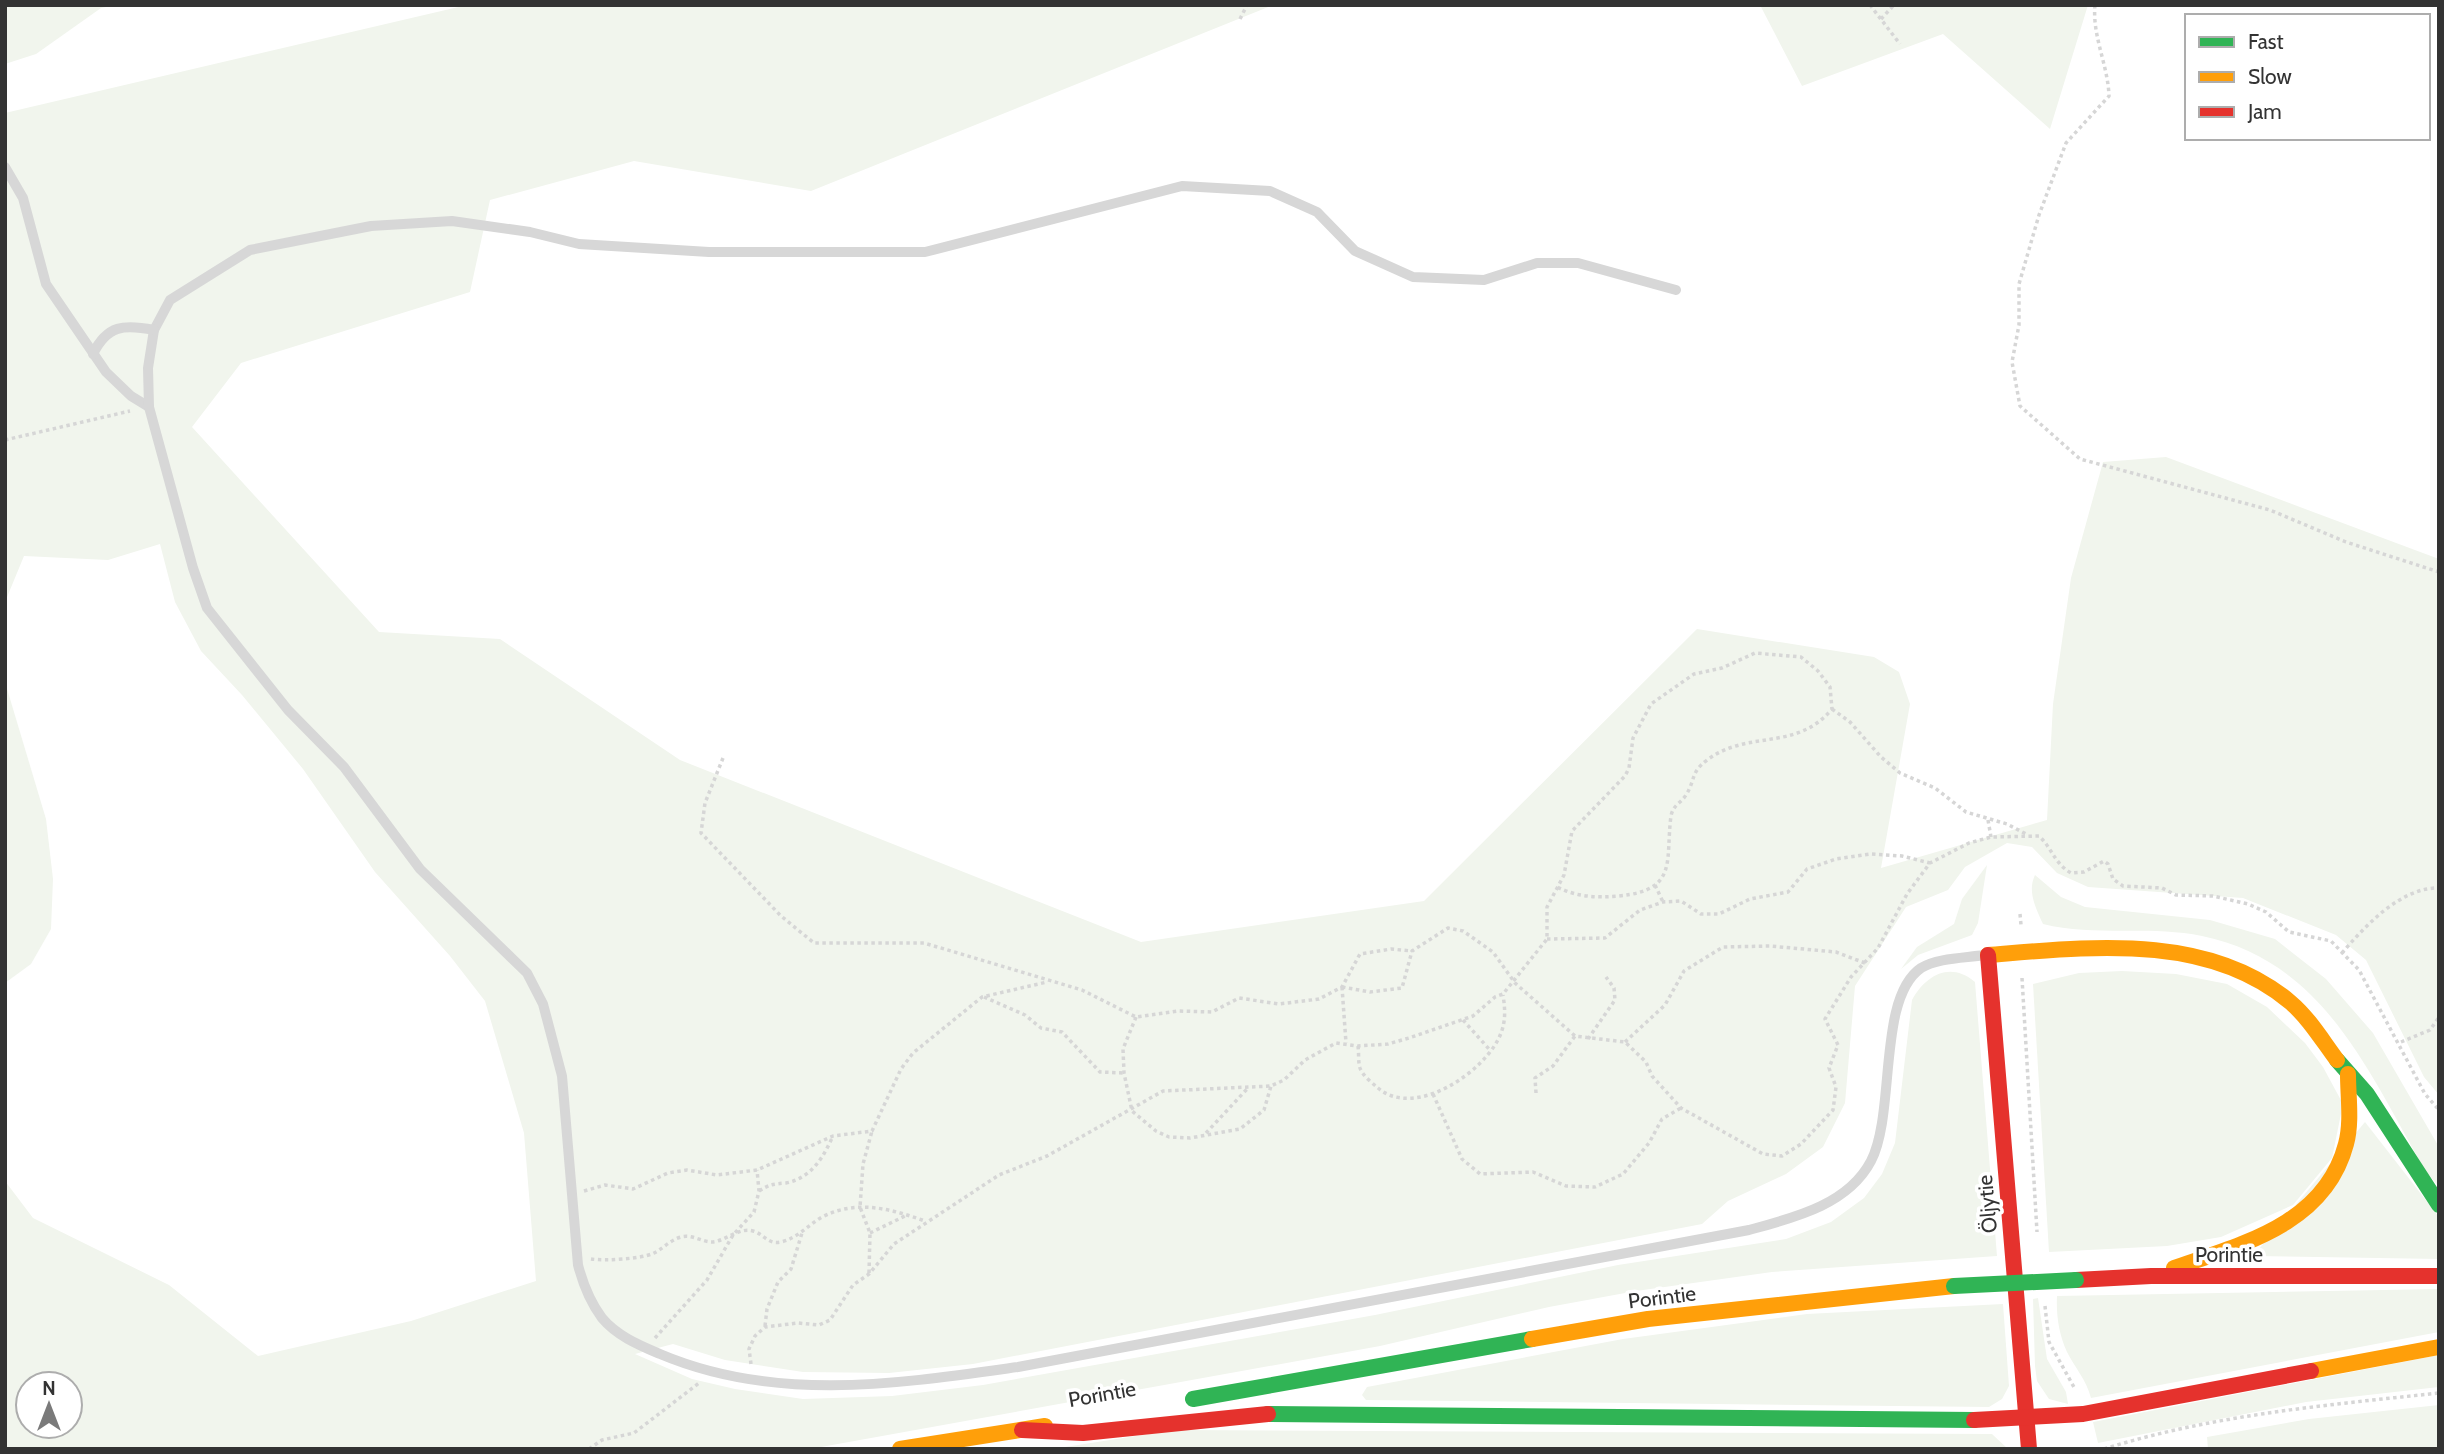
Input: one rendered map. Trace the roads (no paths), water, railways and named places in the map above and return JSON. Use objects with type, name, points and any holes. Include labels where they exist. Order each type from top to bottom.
[{"type":"main road","points":[[1987,955],[2021,952],[2155,951],[2207,959],[2267,985],[2300,1011],[2367,1095],[2402,1154],[2439,1205]]},
{"type":"main road","name":"Öljytie","points":[[1987,955],[2029,1449]]},
{"type":"main road","points":[[2151,1276],[2261,1236],[2308,1211],[2323,1194],[2342,1158],[2348,1130],[2348,1074]]},
{"type":"main road","name":"Porintie","points":[[1182,1402],[1648,1319],[1954,1286],[2151,1276],[2439,1276]]},
{"type":"main road","points":[[1022,1430],[1083,1433],[1203,1419],[1289,1413],[1958,1420],[2027,1418],[2083,1414],[2439,1347]]},
{"type":"main road","name":"Porintie","points":[[900,1449],[1129,1411]]},
{"type":"lane","points":[[5,167],[23,198],[46,284],[93,354],[114,380],[149,407]]},
{"type":"lane","points":[[1676,290],[1578,263],[1537,262],[1484,280],[1413,277],[1355,251],[1317,212],[1270,191],[1182,186],[925,251],[709,252],[579,244],[530,232],[452,221],[371,226],[250,250],[170,300],[154,330],[148,368],[149,407],[193,568],[207,608],[288,710],[344,767],[420,869],[527,973],[543,1004],[562,1076],[578,1265],[585,1289],[603,1318],[622,1336],[645,1348],[711,1372],[779,1385],[841,1387],[928,1380],[1018,1367],[1749,1230],[1792,1218],[1825,1205],[1849,1187],[1871,1161],[1879,1132],[1898,1005],[1906,984],[1922,967],[1987,955]]},
{"type":"lane","points":[[93,354],[102,336],[117,329],[134,326],[154,330]]}]
